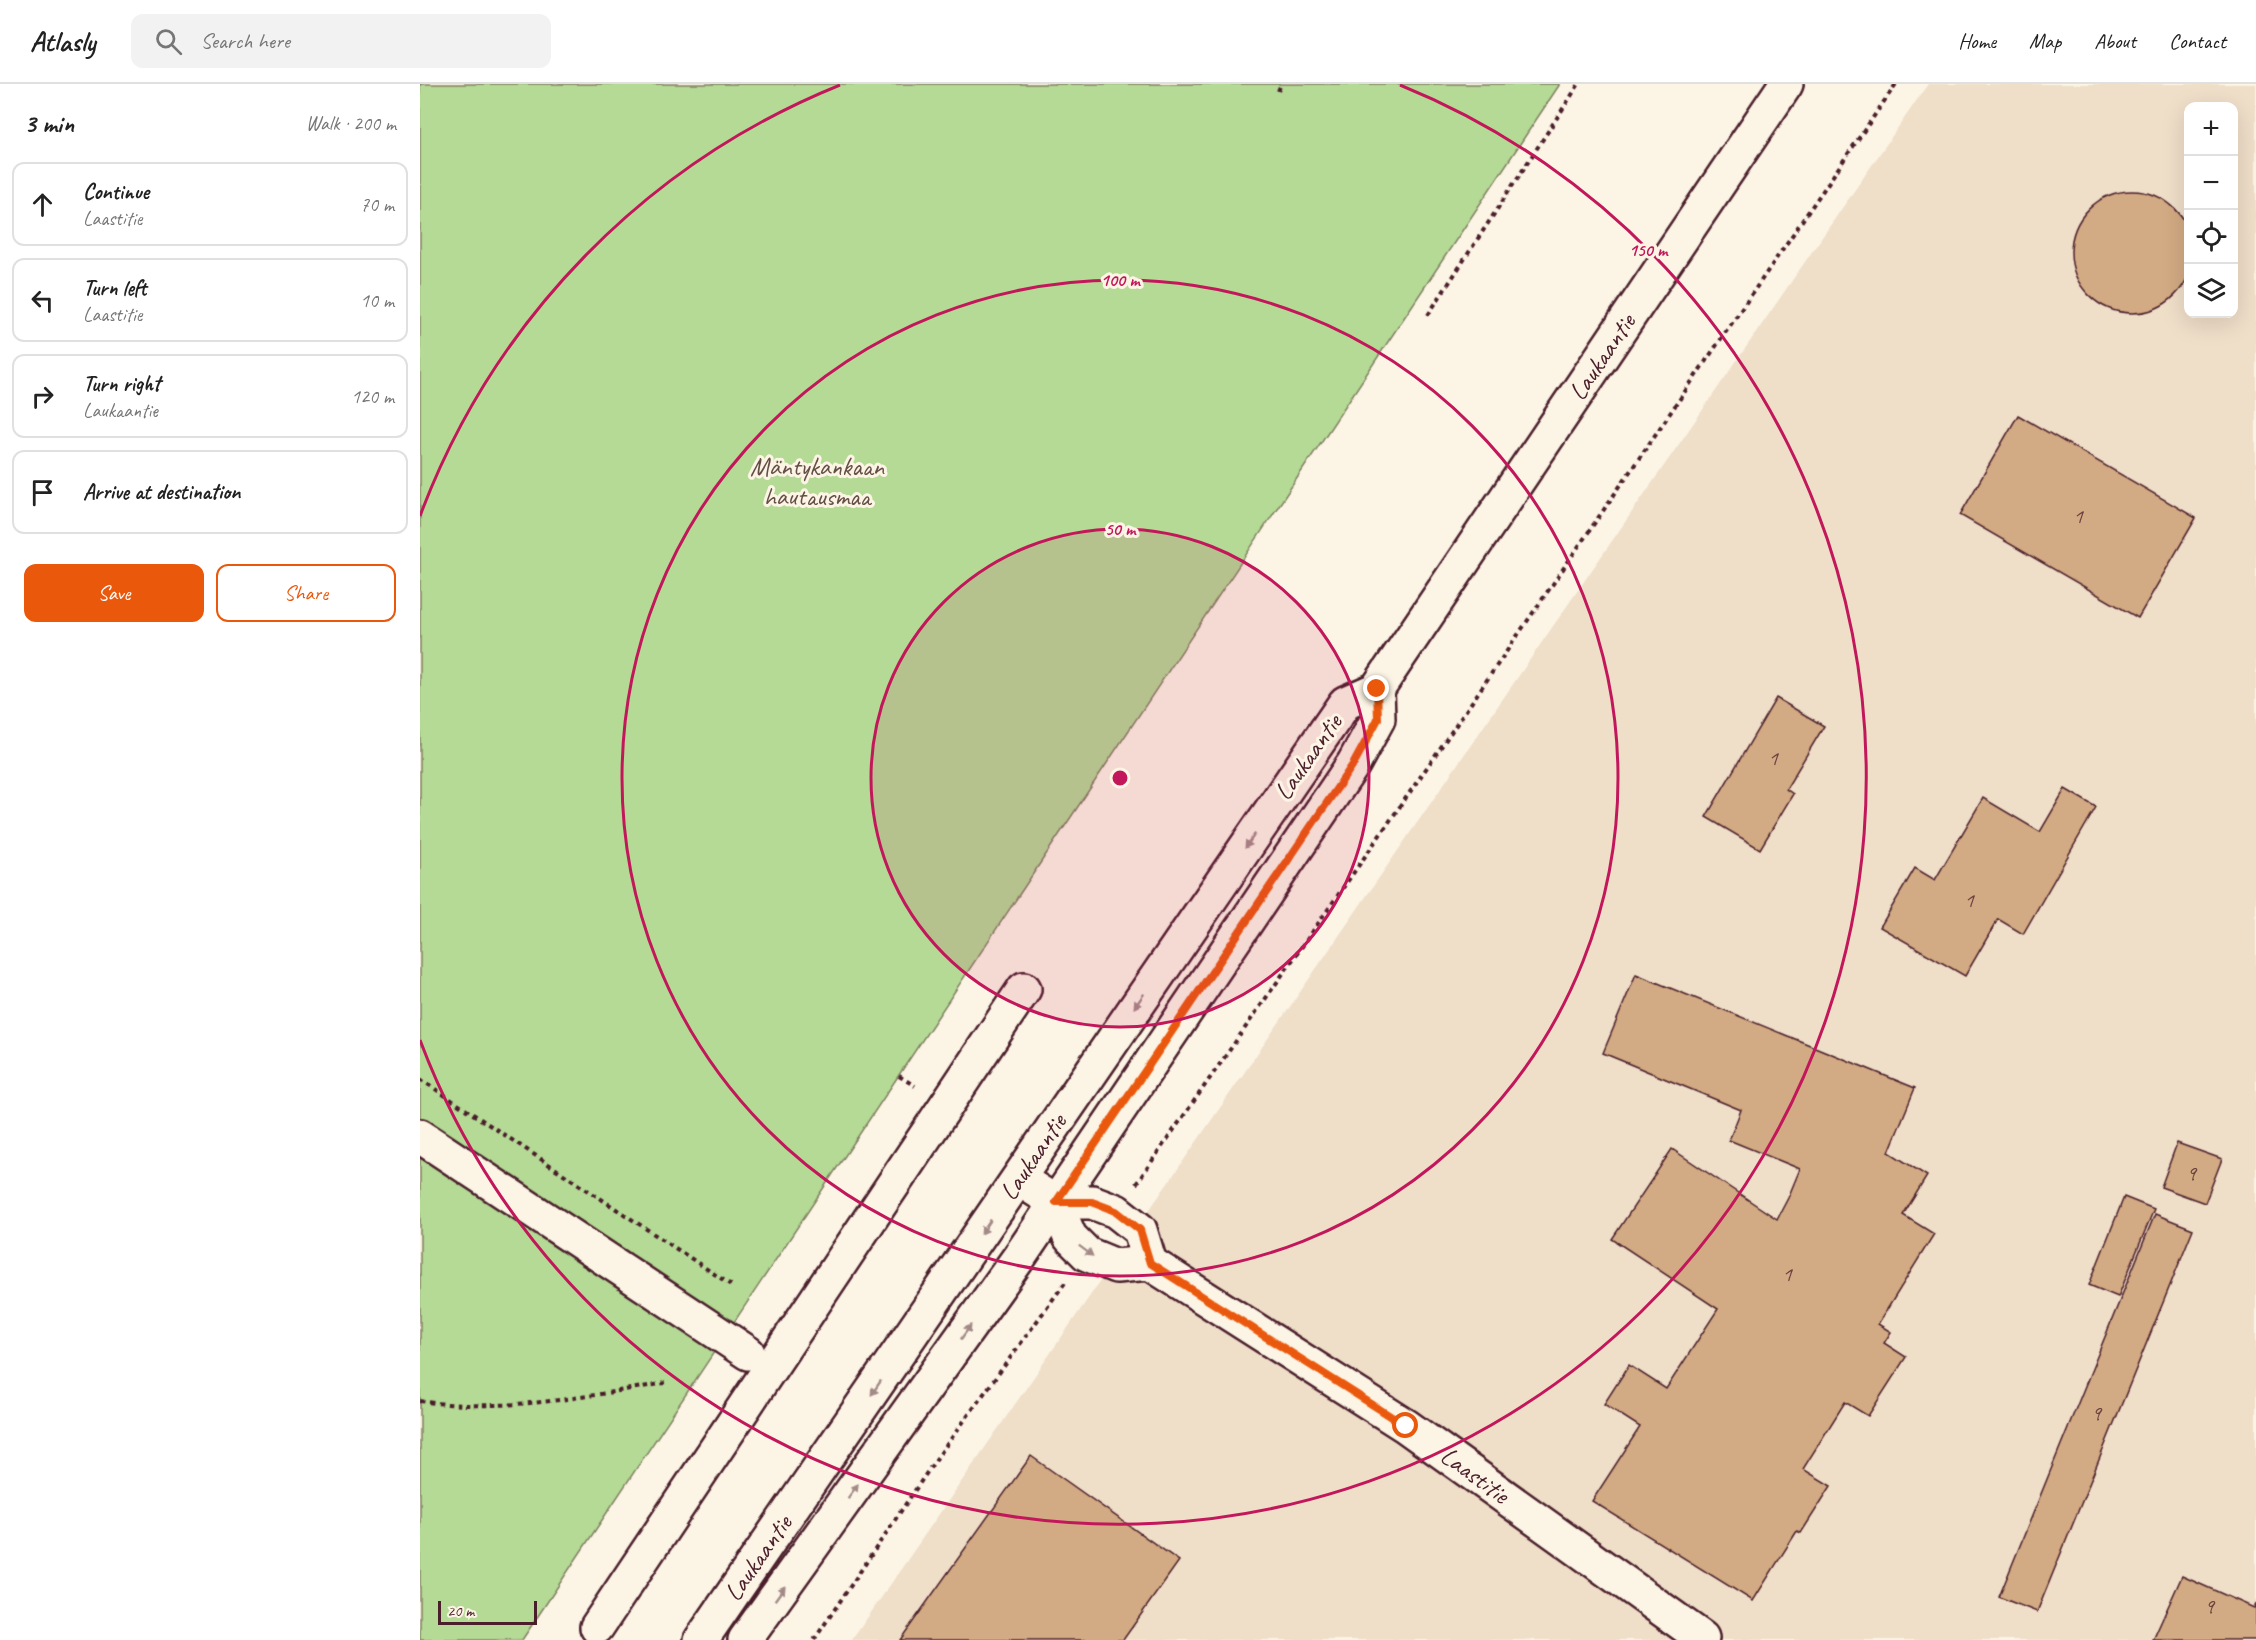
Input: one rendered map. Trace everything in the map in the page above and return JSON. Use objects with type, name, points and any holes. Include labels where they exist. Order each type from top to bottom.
[{"type":"main road","name":"Laukaantie","points":[[701,1640],[1345,703],[1377,689],[1786,84]]},
{"type":"main road","name":"Laukaantie","points":[[746,1640],[1056,1202],[1354,763],[1378,719],[1377,689]]},
{"type":"main road","points":[[597,1627],[1024,989]]},
{"type":"main road","points":[[420,1136],[748,1353]]},
{"type":"main road","points":[[1018,1179],[1056,1202],[1092,1202],[1116,1211],[1140,1230],[1150,1263],[1116,1266],[1086,1254],[1070,1237],[1056,1202]]},
{"type":"main road","name":"Laastitie","points":[[1150,1263],[1406,1426],[1702,1638]]},
{"type":"path","points":[[1278,91],[1281,84]]},
{"type":"path","points":[[1428,315],[1579,84]]},
{"type":"path","points":[[1116,1211],[1410,792],[1896,84]]},
{"type":"path","points":[[899,1076],[915,1086]]},
{"type":"path","points":[[420,1079],[730,1285]]},
{"type":"path","points":[[814,1640],[934,1462],[1086,1254]]},
{"type":"path","points":[[421,1402],[450,1406],[512,1405],[665,1383]]},
{"type":"shaded area","points":[[1928,84],[2256,84],[2256,1640],[852,1640]]},
{"type":"green space","name":"Mäntykankaan hautausmaa","points":[[420,84],[1560,84],[522,1640],[420,1640]]},
{"type":"building","points":[[2120,192],[2144,192],[2166,201],[2183,218],[2184,284],[2166,303],[2144,312],[2120,312],[2098,303],[2081,286],[2072,264],[2072,240],[2081,218],[2098,201]]},
{"type":"building","points":[[2018,415],[2196,518],[2138,618],[1960,515]]},
{"type":"building","points":[[1776,698],[1824,726],[1786,789],[1793,794],[1760,849],[1706,817]]},
{"type":"building","points":[[2065,789],[2096,807],[2023,934],[1998,919],[1965,976],[1880,927],[1915,868],[1935,880],[1983,798],[2040,832]]},
{"type":"building","points":[[1636,974],[1915,1088],[1889,1152],[1927,1176],[1903,1215],[1934,1234],[1878,1324],[1891,1332],[1884,1343],[1906,1357],[1868,1416],[1845,1402],[1803,1469],[1831,1486],[1801,1533],[1797,1531],[1753,1601],[1592,1501],[1640,1427],[1604,1404],[1629,1365],[1666,1389],[1718,1309],[1612,1239],[1672,1149],[1777,1219],[1800,1169],[1729,1140],[1741,1110],[1603,1053]]},
{"type":"building","points":[[2177,1143],[2222,1159],[2205,1203],[2161,1187]]},
{"type":"building","points":[[2124,1197],[2154,1209],[2118,1297],[2089,1285]]},
{"type":"building","points":[[2155,1214],[2193,1229],[2037,1612],[1999,1597]]},
{"type":"building","points":[[1031,1456],[1179,1561],[1123,1640],[900,1640]]},
{"type":"building","points":[[2182,1576],[2254,1608],[2256,1603],[2256,1640],[2153,1640]]},
{"type":"route","points":[[1377,689],[1378,719],[1354,763],[1056,1202],[1092,1202],[1116,1211],[1140,1230],[1150,1263],[1406,1426]]}]
